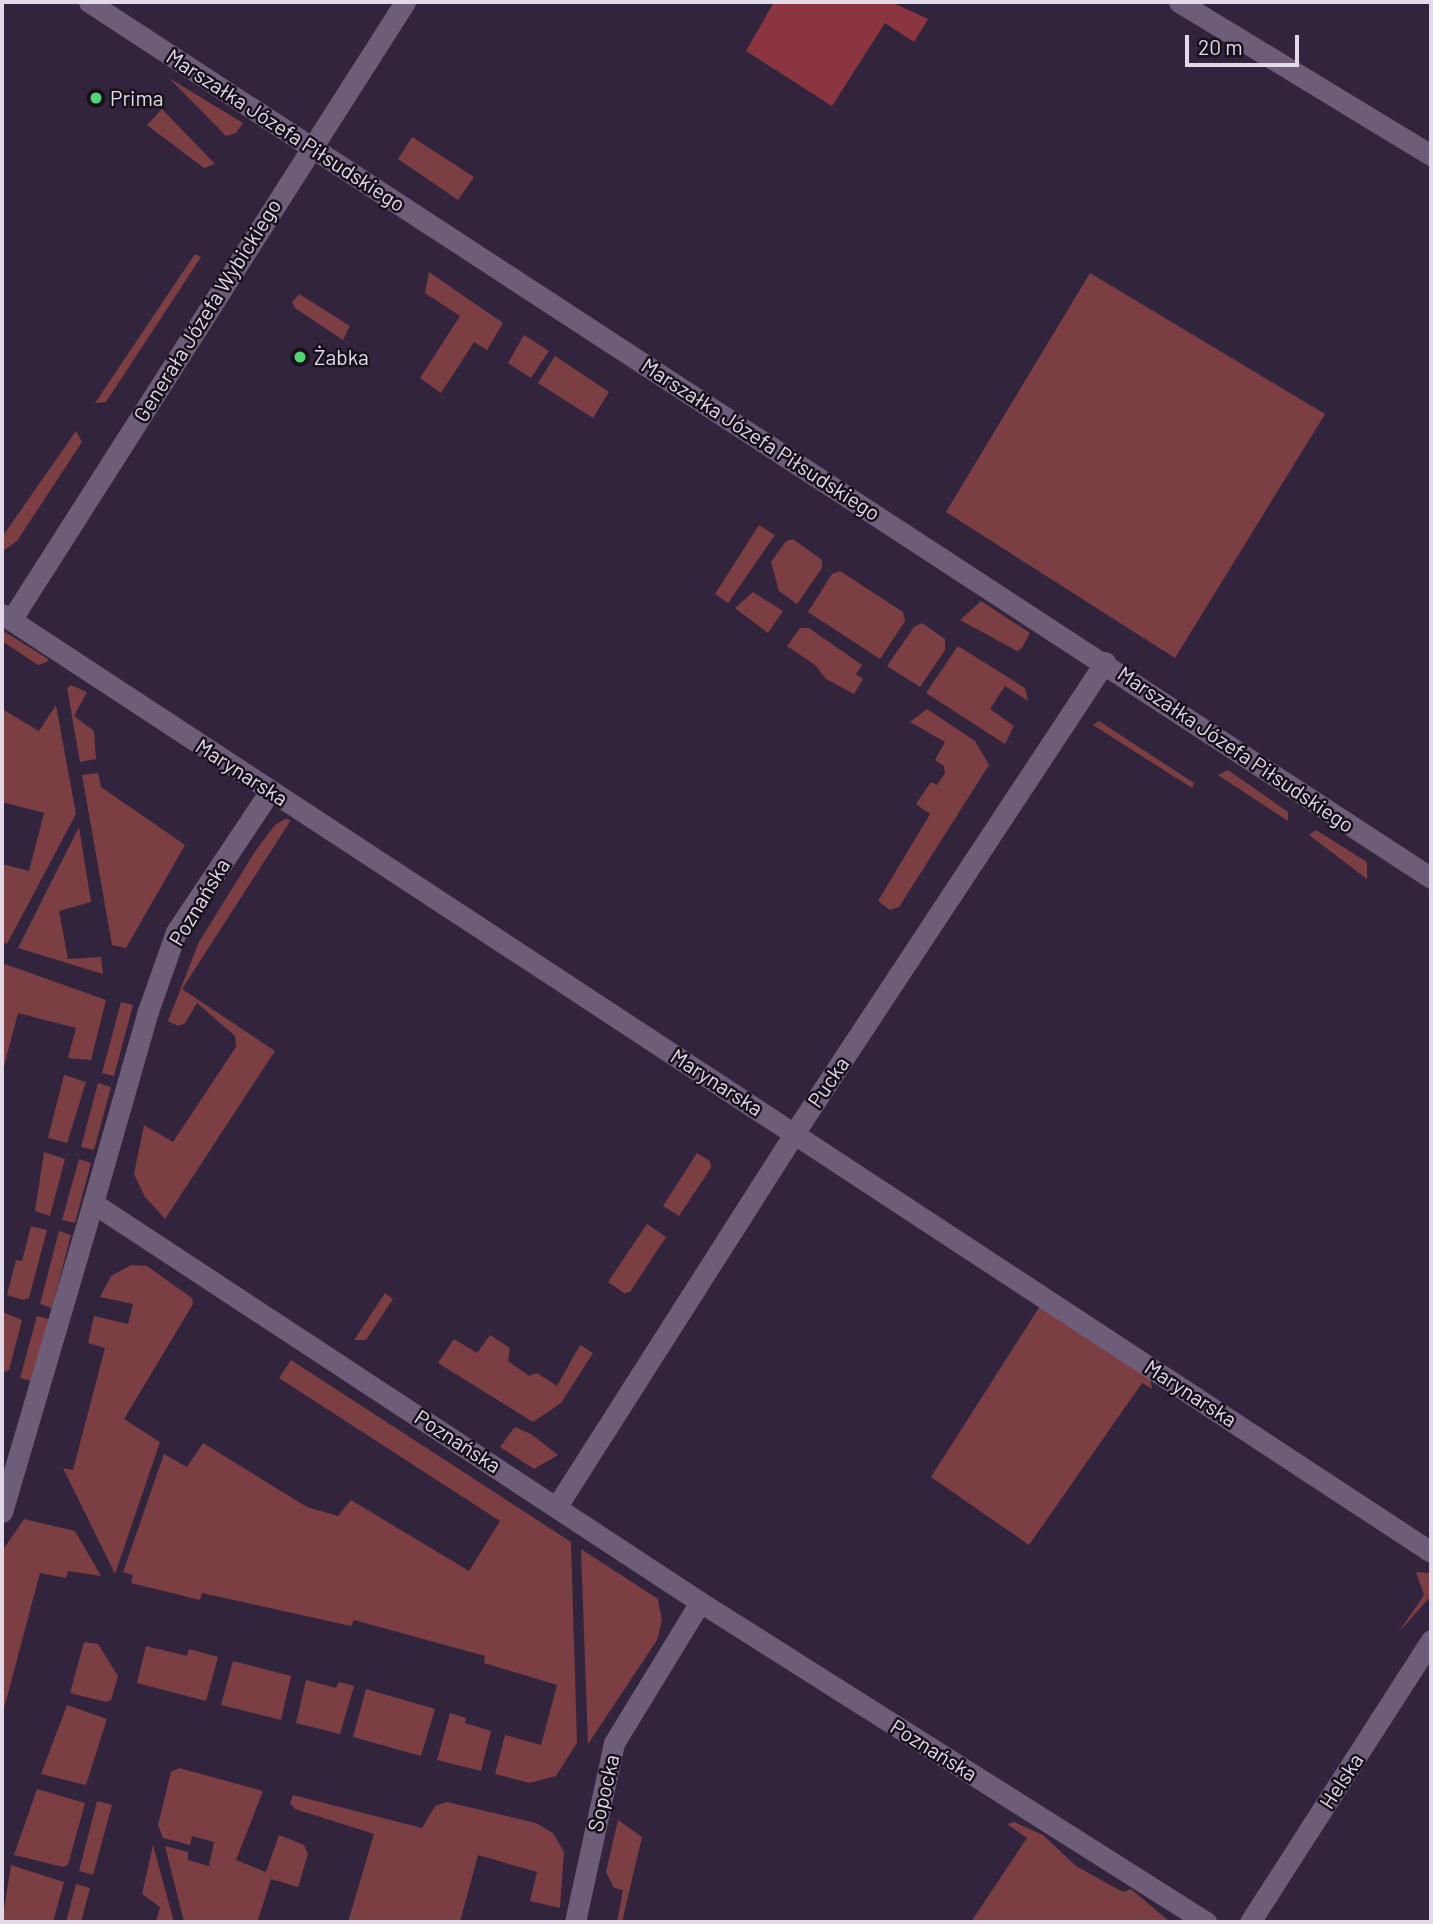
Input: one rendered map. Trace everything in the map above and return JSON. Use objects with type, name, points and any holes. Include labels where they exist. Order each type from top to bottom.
[{"type":"street","name":"Marszałka Józefa Piłsudskiego","points":[[89,2],[1105,662],[1431,878]]},
{"type":"street","name":"Generała Józefa Wybickiego","points":[[6,617],[405,2]]},
{"type":"street","points":[[1179,2],[1431,155]]},
{"type":"street","name":"Marynarska","points":[[6,617],[795,1132],[1431,1552]]},
{"type":"street","name":"Pucka","points":[[557,1506],[795,1132],[1105,662]]},
{"type":"street","name":"Poznańska","points":[[270,791],[176,932],[148,1012],[93,1203],[700,1602],[1206,1922]]},
{"type":"street","points":[[2,1512],[93,1203]]},
{"type":"street","name":"Sopocka","points":[[575,1922],[614,1743],[700,1602]]},
{"type":"street","name":"Helska","points":[[1250,1922],[1431,1640]]},
{"type":"shaded area","points":[[774,2],[891,2],[928,19],[914,42],[885,23],[832,106],[746,51]]},
{"type":"shaded area","points":[[169,78],[243,123],[236,133],[226,136]]},
{"type":"shaded area","points":[[162,109],[215,164],[204,168],[147,125]]},
{"type":"shaded area","points":[[412,137],[474,177],[458,200],[398,159]]},
{"type":"shaded area","points":[[195,254],[201,257],[106,402],[95,403]]},
{"type":"shaded area","points":[[429,272],[503,323],[487,350],[474,342],[441,393],[420,378],[460,316],[425,293]]},
{"type":"shaded area","points":[[1090,273],[1325,414],[1175,658],[946,512]]},
{"type":"shaded area","points":[[299,294],[350,326],[343,340],[295,308],[292,302]]},
{"type":"shaded area","points":[[524,335],[549,351],[531,378],[508,363]]},
{"type":"shaded area","points":[[555,356],[609,392],[593,418],[538,383]]},
{"type":"shaded area","points":[[76,431],[82,442],[17,541],[2,552],[2,537]]},
{"type":"shaded area","points":[[759,525],[775,535],[728,603],[715,594]]},
{"type":"shaded area","points":[[793,539],[822,560],[822,568],[797,604],[779,591],[771,562],[786,541]]},
{"type":"shaded area","points":[[840,571],[903,612],[905,621],[880,659],[808,612],[832,574]]},
{"type":"shaded area","points":[[753,592],[783,611],[768,633],[735,608]]},
{"type":"shaded area","points":[[981,601],[1030,633],[1022,648],[1017,651],[960,620]]},
{"type":"shaded area","points":[[922,623],[945,639],[945,650],[920,687],[887,666],[914,627]]},
{"type":"shaded area","points":[[800,628],[809,628],[862,665],[856,674],[863,679],[854,694],[826,679],[815,665],[787,646]]},
{"type":"shaded area","points":[[2,630],[48,659],[47,662],[38,665],[2,641]]},
{"type":"shaded area","points":[[958,646],[1025,688],[1028,701],[1005,686],[990,709],[1014,726],[1005,744],[926,693]]},
{"type":"shaded area","points":[[71,685],[87,692],[74,716],[94,731],[96,759],[80,762],[67,688]]},
{"type":"shaded area","points":[[56,705],[76,814],[7,944],[2,942],[2,864],[29,871],[44,813],[2,802],[2,709],[39,731]]},
{"type":"shaded area","points":[[927,709],[975,741],[989,765],[899,907],[890,910],[878,901],[930,814],[916,804],[931,782],[937,785],[945,773],[944,766],[935,760],[945,742],[910,722]]},
{"type":"shaded area","points":[[1099,721],[1194,783],[1192,788],[1093,725]]},
{"type":"shaded area","points":[[1228,770],[1288,812],[1288,821],[1218,775]]},
{"type":"shaded area","points":[[98,773],[101,787],[185,845],[126,948],[112,945],[82,775]]},
{"type":"shaded area","points":[[285,819],[291,820],[182,989],[275,1051],[165,1219],[145,1197],[134,1174],[144,1125],[173,1142],[236,1047],[235,1036],[197,1003],[185,1023],[178,1026],[168,1021],[199,942],[256,850],[275,825]]},
{"type":"shaded area","points":[[79,827],[91,902],[59,911],[68,959],[101,957],[103,974],[18,948]]},
{"type":"shaded area","points":[[1316,830],[1367,862],[1367,879],[1309,835]]},
{"type":"shaded area","points":[[2,963],[106,1000],[91,1060],[68,1058],[76,1028],[18,1013],[2,1074]]},
{"type":"shaded area","points":[[121,1002],[133,1005],[114,1076],[102,1073]]},
{"type":"shaded area","points":[[64,1075],[86,1082],[67,1143],[48,1138]]},
{"type":"shaded area","points":[[98,1083],[111,1087],[94,1150],[81,1147]]},
{"type":"shaded area","points":[[44,1152],[65,1159],[50,1216],[35,1211]]},
{"type":"shaded area","points":[[697,1153],[710,1161],[711,1168],[679,1216],[663,1206]]},
{"type":"shaded area","points":[[79,1159],[91,1163],[75,1223],[62,1220]]},
{"type":"shaded area","points":[[647,1224],[666,1237],[630,1292],[624,1293],[608,1282]]},
{"type":"shaded area","points":[[31,1226],[47,1230],[29,1298],[23,1300],[7,1295],[16,1260],[22,1261]]},
{"type":"shaded area","points":[[59,1231],[71,1235],[52,1308],[40,1304]]},
{"type":"shaded area","points":[[131,1265],[147,1266],[192,1298],[193,1304],[124,1419],[160,1442],[115,1574],[63,1468],[73,1470],[105,1348],[88,1343],[94,1316],[128,1324],[133,1304],[100,1297],[111,1276]]},
{"type":"shaded area","points":[[385,1293],[393,1299],[366,1340],[354,1340]]},
{"type":"shaded area","points":[[1042,1303],[1150,1379],[1152,1389],[1142,1383],[1029,1545],[931,1477]]},
{"type":"shaded area","points":[[3,1312],[22,1320],[9,1370],[4,1372]]},
{"type":"shaded area","points":[[37,1316],[49,1319],[32,1381],[20,1378]]},
{"type":"shaded area","points":[[490,1335],[510,1348],[508,1361],[529,1376],[537,1373],[557,1386],[580,1345],[593,1353],[561,1403],[533,1422],[438,1363],[454,1339],[477,1353]]},
{"type":"shaded area","points":[[291,1360],[571,1542],[577,1743],[556,1776],[530,1783],[495,1774],[505,1735],[541,1745],[557,1685],[484,1663],[485,1656],[354,1620],[351,1626],[202,1593],[200,1600],[131,1583],[133,1575],[123,1572],[164,1454],[187,1467],[203,1443],[307,1507],[338,1516],[351,1500],[469,1571],[500,1521],[279,1378]]},
{"type":"shaded area","points":[[515,1427],[531,1434],[558,1455],[534,1469],[500,1447]]},
{"type":"shaded area","points":[[24,1519],[75,1531],[101,1576],[68,1571],[66,1578],[40,1573],[2,1716],[2,1551]]},
{"type":"shaded area","points":[[581,1549],[658,1599],[662,1621],[657,1640],[588,1744]]},
{"type":"shaded area","points":[[1416,1572],[1431,1573],[1431,1596],[1398,1633],[1424,1595]]},
{"type":"shaded area","points":[[84,1642],[98,1644],[118,1676],[111,1700],[106,1702],[70,1693]]},
{"type":"shaded area","points":[[146,1646],[187,1656],[189,1649],[218,1657],[206,1701],[137,1683]]},
{"type":"shaded area","points":[[233,1661],[291,1676],[281,1720],[221,1705]]},
{"type":"shaded area","points":[[306,1680],[336,1688],[339,1682],[354,1686],[340,1734],[296,1723]]},
{"type":"shaded area","points":[[366,1689],[435,1709],[421,1756],[353,1737]]},
{"type":"shaded area","points":[[67,1705],[107,1719],[86,1785],[41,1774]]},
{"type":"shaded area","points":[[450,1713],[466,1718],[465,1723],[491,1731],[481,1771],[437,1760]]},
{"type":"shaded area","points":[[179,1768],[263,1791],[236,1860],[266,1872],[279,1835],[304,1845],[308,1854],[298,1887],[271,1879],[258,1920],[265,1922],[184,1922],[165,1846],[188,1852],[188,1860],[209,1866],[214,1842],[192,1836],[190,1845],[163,1838],[158,1825],[171,1772]]},
{"type":"shaded area","points":[[37,1789],[85,1803],[68,1865],[63,1867],[14,1855]]},
{"type":"shaded area","points":[[293,1795],[422,1828],[435,1806],[447,1802],[536,1823],[553,1833],[564,1852],[560,1908],[530,1901],[537,1872],[478,1855],[460,1922],[348,1922],[374,1834],[295,1809],[290,1803]]},
{"type":"shaded area","points":[[97,1801],[112,1805],[93,1875],[79,1871]]},
{"type":"shaded area","points":[[618,1820],[642,1837],[622,1922],[617,1922],[623,1890],[614,1888],[606,1872]]},
{"type":"shaded area","points":[[1014,1822],[1043,1835],[1076,1866],[1123,1892],[1131,1889],[1170,1922],[971,1922],[1027,1838],[1007,1824]]},
{"type":"shaded area","points":[[153,1845],[174,1922],[156,1922],[160,1907],[142,1894]]},
{"type":"shaded area","points":[[11,1865],[64,1882],[53,1922],[2,1922]]},
{"type":"shaded area","points":[[76,1884],[90,1888],[81,1922],[66,1922]]},
{"type":"place","name":"Prima","points":[[96,98]]},
{"type":"place","name":"Żabka","points":[[300,357]]}]
